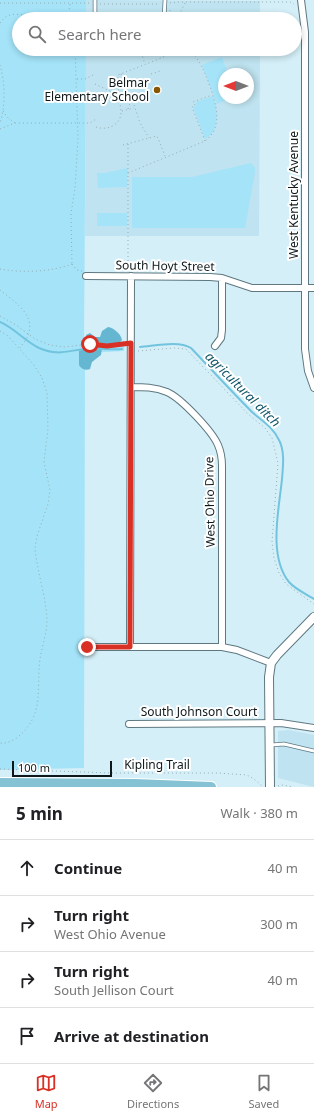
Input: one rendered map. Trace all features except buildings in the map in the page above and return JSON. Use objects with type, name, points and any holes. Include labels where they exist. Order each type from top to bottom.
[{"type":"main road","points":[[0,783],[135,784],[211,787]]},
{"type":"street","name":"West Kentucky Avenue","points":[[301,2],[305,32],[305,357],[314,388]]},
{"type":"street","name":"South Hoyt Street","points":[[85,274],[129,276],[204,276],[222,278],[252,288],[314,288]]},
{"type":"street","points":[[129,276],[131,343],[130,647]]},
{"type":"street","points":[[215,346],[220,338],[222,330],[222,278]]},
{"type":"street","name":"West Ohio Drive","points":[[131,387],[153,388],[173,395],[210,433],[220,450],[222,466],[222,647]]},
{"type":"street","points":[[269,786],[269,677],[271,664],[280,651],[314,617]]},
{"type":"street","points":[[87,647],[222,647],[237,650],[271,664]]},
{"type":"street","name":"South Johnson Court","points":[[130,724],[287,723],[314,728]]},
{"type":"lane","points":[[95,0],[95,12]]},
{"type":"lane","points":[[164,12],[165,0]]},
{"type":"lane","points":[[269,745],[284,744],[314,751]]},
{"type":"path","points":[[168,4],[185,2],[301,2]]},
{"type":"path","points":[[181,12],[185,2]]},
{"type":"path","points":[[0,3],[90,3]]},
{"type":"path","points":[[69,12],[70,3]]},
{"type":"path","points":[[100,4],[162,4]]},
{"type":"path","points":[[0,23],[6,17],[12,14]]},
{"type":"path","points":[[75,56],[78,123],[77,173],[71,221],[72,264],[77,270],[85,274]]},
{"type":"path","points":[[142,56],[145,65]]},
{"type":"path","points":[[96,127],[107,128],[116,124],[120,120],[121,111],[118,95],[118,75],[164,56]]},
{"type":"path","points":[[128,173],[205,141],[214,132],[217,121],[217,110],[213,95],[196,56]]},
{"type":"path","points":[[0,65],[3,78],[3,111],[0,123]]},
{"type":"path","points":[[151,74],[160,71]]},
{"type":"path","points":[[76,79],[85,79],[95,74]]},
{"type":"path","points":[[121,74],[130,96]]},
{"type":"path","points":[[95,84],[118,95]]},
{"type":"path","points":[[205,141],[192,107],[195,105],[194,102],[213,95]]},
{"type":"path","points":[[128,110],[130,103]]},
{"type":"path","points":[[134,105],[143,130],[149,139]]},
{"type":"path","points":[[121,111],[134,108]]},
{"type":"path","points":[[3,111],[8,118],[15,123]]},
{"type":"path","points":[[0,129],[15,123],[90,123],[96,119]]},
{"type":"path","points":[[123,146],[156,136],[164,157]]},
{"type":"path","points":[[128,144],[129,276]]},
{"type":"path","points":[[0,269],[49,270],[72,264]]},
{"type":"path","points":[[0,290],[18,305],[27,315],[30,323],[28,335],[20,349]]},
{"type":"path","points":[[0,316],[40,342],[54,346],[90,344],[107,346],[131,343]]},
{"type":"path","points":[[0,331],[8,336],[34,365],[40,373],[44,383],[47,393],[48,420],[44,462],[50,490],[48,504],[37,536],[35,548],[47,621],[39,666],[38,707],[34,718],[24,730],[13,740],[4,744],[0,743]]},
{"type":"path","points":[[131,352],[174,348],[186,349],[248,414],[268,432],[274,445],[278,463],[272,542],[274,558],[279,573],[286,584],[314,604]]},
{"type":"path","name":"Kipling Trail","points":[[0,769],[110,773],[247,775],[269,786]]},
{"type":"path","points":[[269,786],[283,785],[293,787]]},
{"type":"shaded area","points":[[0,0],[86,0],[86,12],[12,12],[12,56],[86,56],[84,341],[107,343],[124,341],[124,351],[85,353],[84,768],[0,770]]},
{"type":"shaded area","points":[[86,0],[260,1],[260,12],[86,12]]},
{"type":"shaded area","points":[[86,56],[260,56],[259,236],[85,236]]},
{"type":"shaded area","points":[[222,57],[226,68],[218,68],[217,104],[202,65]]},
{"type":"shaded area","points":[[213,96],[217,113],[215,126],[210,136],[205,139],[193,107],[197,105],[196,102]]},
{"type":"shaded area","points":[[251,163],[255,168],[255,172],[245,228],[132,228],[132,177],[192,177]]},
{"type":"shaded area","points":[[128,168],[127,187],[98,188],[97,173],[105,173]]},
{"type":"shaded area","points":[[97,213],[127,213],[127,226],[97,226]]},
{"type":"shaded area","points":[[108,327],[117,332],[122,340],[110,347],[102,348],[101,355],[92,362],[90,369],[82,369],[79,365],[79,351],[95,345],[94,341],[87,338],[86,335],[90,333],[95,337],[100,337],[102,331]]},
{"type":"shaded area","points":[[289,730],[314,735],[314,787],[278,778],[278,731]]},
{"type":"waterway","name":"agricultural ditch","points":[[0,322],[39,348],[51,352],[84,349],[122,349]]},
{"type":"waterway","name":"agricultural ditch","points":[[140,347],[180,344],[191,348],[244,404],[277,435],[281,444],[283,459],[276,532],[279,559],[283,571],[291,585],[314,599]]},
{"type":"place","name":"Belmar Elementary School","points":[[157,90]]},
{"type":"route","points":[[87,647],[130,647],[131,343],[107,346],[90,344]]}]
